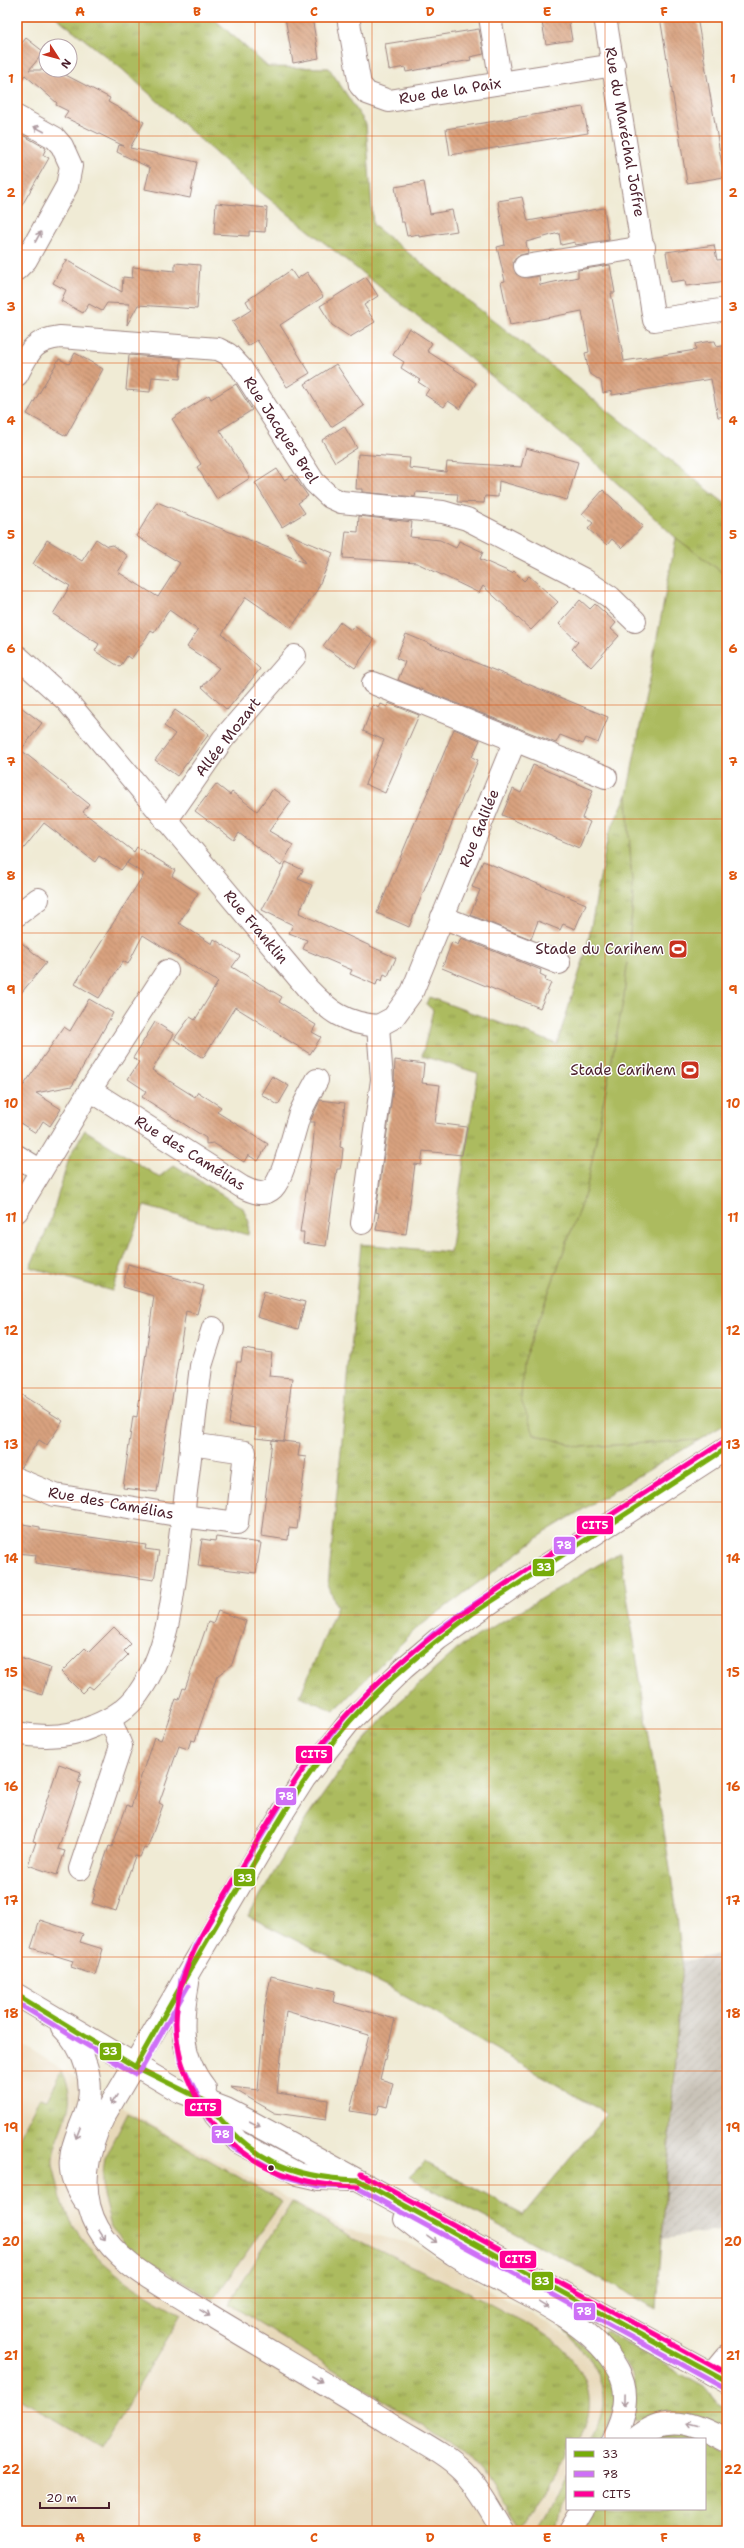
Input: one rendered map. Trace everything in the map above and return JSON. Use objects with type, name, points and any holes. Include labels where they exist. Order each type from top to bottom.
[{"type":"street","name":"Rue de la Paix","points":[[348,17],[360,85],[367,93],[379,99],[389,101],[614,66]]},
{"type":"street","points":[[490,17],[501,83]]},
{"type":"street","name":"Rue du Maréchal Joffre","points":[[606,17],[644,247],[654,320],[727,309]]},
{"type":"street","points":[[17,117],[55,138],[62,146],[71,166],[67,186],[26,260],[17,269]]},
{"type":"street","points":[[525,266],[644,247]]},
{"type":"street","name":"Rue Jacques Brel","points":[[17,375],[32,348],[40,341],[60,337],[218,349],[228,354],[241,368],[314,482],[330,497],[353,504],[432,511],[467,519],[583,579],[610,597],[635,621]]},
{"type":"street","name":"Rue Franklin","points":[[17,656],[66,700],[308,989],[327,1008],[359,1025],[378,1026]]},
{"type":"street","name":"Allée Mozart","points":[[166,821],[223,739],[294,656]]},
{"type":"street","points":[[373,683],[606,777]]},
{"type":"street","name":"Rue Galilée","points":[[378,1026],[393,1018],[412,992],[515,740]]},
{"type":"street","points":[[17,915],[38,899]]},
{"type":"street","points":[[442,917],[559,964]]},
{"type":"street","points":[[17,1211],[90,1090],[167,971]]},
{"type":"street","points":[[362,1223],[382,1080],[378,1026]]},
{"type":"street","name":"Rue des Camélias","points":[[90,1090],[242,1188],[252,1192],[264,1193],[273,1188],[281,1176],[301,1112],[317,1080]]},
{"type":"street","points":[[17,1156],[40,1171]]},
{"type":"street","name":"Rue des Camélias","points":[[17,1733],[32,1736],[56,1736],[85,1730],[110,1719],[138,1696],[151,1675],[168,1619],[183,1516],[201,1366],[213,1328]]},
{"type":"street","name":"Rue des Camélias","points":[[17,1479],[55,1495],[183,1516],[237,1523],[245,1452],[191,1444]]},
{"type":"street","points":[[91,2211],[87,2191],[87,2173],[94,2137],[202,1948],[304,1778],[350,1721],[376,1694],[438,1639],[472,1614],[727,1448]]},
{"type":"street","points":[[80,1869],[121,1746],[110,1719]]},
{"type":"street","points":[[202,1948],[188,1981],[182,2024],[187,2058],[196,2077],[216,2106]]},
{"type":"street","points":[[17,1995],[178,2091],[216,2106],[358,2180],[719,2378],[727,2356]]},
{"type":"street","points":[[47,2012],[70,2035],[87,2066],[89,2099],[70,2160],[77,2189],[108,2243],[120,2256],[139,2270],[220,2322],[358,2404],[461,2469],[475,2486],[503,2531]]},
{"type":"street","points":[[358,2180],[409,2222],[454,2255],[543,2304],[575,2326],[606,2352],[618,2370],[625,2392],[624,2414],[613,2438]]},
{"type":"street","points":[[635,2438],[648,2429],[670,2422],[693,2424],[727,2441]]},
{"type":"street","points":[[564,2531],[572,2510]]},
{"type":"street","points":[[570,2531],[582,2510]]},
{"type":"shaded area","points":[[727,1952],[727,2230],[662,2238],[682,1962]]},
{"type":"shaded area","points":[[17,2041],[154,2126],[345,2229],[411,2243],[578,2342],[727,2416],[727,2531],[17,2531]]},
{"type":"green space","points":[[56,17],[212,17],[268,67],[329,68],[366,124],[373,225],[727,505],[727,576],[676,538],[590,458],[483,369],[243,178],[122,69]]},
{"type":"green space","name":"Stade du Carihem","points":[[676,538],[727,576],[727,1423],[699,1440],[580,1447],[534,1434],[521,1400],[523,1362],[586,1191],[624,997],[633,901],[627,795]]},
{"type":"green space","points":[[627,795],[633,901],[624,997],[586,1191],[523,1362],[534,1434],[580,1447],[699,1440],[550,1529],[416,1629],[334,1711],[300,1696],[337,1607],[328,1585],[361,1244],[450,1252],[478,1073],[422,1056],[433,1010],[426,1004],[429,997],[557,1044],[587,948],[608,835]]},
{"type":"green space","points":[[85,1130],[159,1177],[174,1165],[243,1208],[249,1222],[248,1235],[144,1206],[112,1291],[30,1267],[49,1225],[70,1155]]},
{"type":"green space","points":[[620,1552],[676,1907],[682,1962],[657,2309],[409,2177],[425,2162],[523,2215],[607,2114],[392,1989],[248,1916],[306,1819],[347,1761],[395,1706],[462,1645]]},
{"type":"green space","points":[[62,2071],[67,2083],[69,2105],[56,2146],[53,2161],[54,2172],[65,2208],[75,2228],[88,2247],[104,2263],[141,2291],[181,2314],[102,2447],[17,2397],[17,2142],[40,2098],[47,2100]]},
{"type":"green space","points":[[128,2113],[282,2202],[213,2300],[130,2250],[111,2227],[103,2195],[103,2172],[105,2158]]},
{"type":"green space","points":[[292,2202],[350,2236],[481,2299],[549,2337],[572,2359],[585,2380],[589,2403],[588,2415],[578,2438],[566,2438],[566,2459],[521,2528],[484,2471],[470,2455],[229,2304]]},
{"type":"green space","points":[[562,2327],[591,2351],[610,2374],[614,2387],[615,2402],[611,2419],[602,2438],[591,2438],[599,2422],[603,2406],[602,2392],[599,2378],[584,2353]]},
{"type":"green space","points":[[605,2331],[704,2387],[718,2404],[727,2409],[727,2430],[633,2420],[634,2382],[627,2365],[611,2349],[601,2334]]},
{"type":"green space","points":[[683,2434],[696,2438],[653,2438]]},
{"type":"green space","points":[[706,2442],[727,2453],[727,2531],[582,2531],[593,2510],[706,2510]]},
{"type":"green space","points":[[566,2479],[566,2496],[561,2504],[554,2531],[534,2531]]},
{"type":"building","points":[[285,17],[312,17],[319,58],[293,63]]},
{"type":"building","points":[[541,17],[568,17],[572,40],[546,44]]},
{"type":"building","points":[[660,17],[697,17],[724,177],[687,183]]},
{"type":"building","points":[[479,29],[484,54],[470,57],[471,60],[406,72],[405,67],[389,70],[385,44]]},
{"type":"building","points":[[26,38],[38,47],[38,59],[29,70],[38,70],[38,78],[71,78],[110,98],[108,102],[144,122],[130,148],[197,162],[190,198],[145,189],[150,168],[117,152],[119,145],[124,146],[64,117],[68,111],[56,105],[57,103],[25,75],[17,85],[17,49]]},
{"type":"building","points":[[583,107],[588,133],[450,155],[446,129]]},
{"type":"building","points":[[17,132],[46,148],[43,155],[49,158],[17,214]]},
{"type":"building","points":[[424,182],[430,214],[452,210],[457,231],[419,237],[419,234],[407,236],[404,222],[401,222],[395,187]]},
{"type":"building","points":[[522,197],[528,221],[604,208],[609,240],[575,245],[575,242],[561,245],[559,233],[526,242],[528,253],[517,256],[513,262],[516,274],[527,278],[539,276],[540,285],[578,277],[578,270],[610,265],[615,293],[611,293],[624,361],[696,350],[695,344],[705,342],[715,341],[717,347],[727,345],[727,416],[718,417],[711,379],[612,395],[612,391],[603,393],[601,381],[589,373],[585,353],[589,352],[582,311],[510,325],[501,282],[505,281],[497,247],[505,245],[498,201]]},
{"type":"building","points":[[216,203],[267,208],[265,232],[249,231],[249,236],[214,234]]},
{"type":"building","points":[[714,245],[717,260],[727,259],[727,281],[686,286],[685,280],[671,282],[666,252]]},
{"type":"building","points":[[66,260],[122,292],[123,277],[132,278],[133,267],[175,271],[175,263],[200,265],[197,309],[138,305],[127,325],[129,304],[107,303],[102,311],[89,304],[83,313],[61,301],[66,290],[53,283]]},
{"type":"building","points":[[291,270],[297,279],[307,272],[323,297],[280,325],[310,373],[287,387],[257,340],[248,346],[232,322],[251,310],[246,301]]},
{"type":"building","points":[[366,277],[378,296],[364,305],[375,322],[350,337],[332,325],[320,306]]},
{"type":"building","points":[[409,328],[432,343],[427,351],[476,383],[460,409],[448,401],[444,407],[425,395],[429,389],[418,382],[420,380],[401,368],[404,362],[393,355]]},
{"type":"building","points":[[75,353],[103,369],[66,436],[27,414],[59,359],[69,364]]},
{"type":"building","points":[[129,355],[181,359],[180,379],[152,377],[150,392],[126,390]]},
{"type":"building","points":[[336,364],[364,406],[331,427],[305,384]]},
{"type":"building","points":[[236,384],[252,410],[220,430],[250,478],[217,499],[197,467],[201,464],[172,419],[209,395],[211,399]]},
{"type":"building","points":[[344,426],[357,448],[335,462],[322,440]]},
{"type":"building","points":[[526,448],[578,462],[567,500],[499,481],[498,497],[485,496],[484,503],[457,502],[458,494],[416,492],[415,497],[362,492],[362,489],[356,489],[358,454],[410,458],[409,468],[446,472],[447,462],[521,467]]},
{"type":"building","points":[[277,469],[284,480],[293,475],[308,496],[298,503],[305,513],[282,527],[255,483]]},
{"type":"building","points":[[603,490],[643,526],[622,548],[612,539],[607,545],[588,529],[593,523],[582,514]]},
{"type":"building","points":[[157,502],[305,563],[286,533],[333,553],[317,590],[291,628],[246,597],[222,634],[260,669],[227,710],[202,687],[219,668],[187,647],[198,630],[169,610],[154,633],[151,631],[131,659],[127,656],[120,667],[95,651],[99,644],[53,614],[70,586],[33,564],[47,540],[82,561],[96,539],[107,546],[112,545],[128,556],[118,572],[158,597],[180,563],[136,536]]},
{"type":"building","points":[[359,516],[412,522],[410,537],[440,540],[456,548],[459,541],[483,552],[480,559],[512,573],[514,571],[524,581],[529,576],[558,602],[531,630],[483,586],[479,593],[417,563],[343,558],[346,531],[358,532]]},
{"type":"building","points":[[580,600],[590,609],[595,604],[616,623],[611,629],[619,636],[591,667],[572,649],[578,642],[559,624]]},
{"type":"building","points":[[340,622],[351,630],[354,626],[374,640],[355,668],[323,646]]},
{"type":"building","points":[[406,634],[608,717],[598,743],[586,738],[583,744],[560,735],[556,743],[398,680],[405,662],[396,658]]},
{"type":"building","points":[[388,703],[419,715],[385,793],[365,784],[384,740],[363,731],[373,705],[379,708],[381,704],[387,707]]},
{"type":"building","points":[[17,704],[42,723],[21,750],[89,804],[83,812],[134,852],[137,847],[175,870],[172,876],[198,893],[179,923],[212,944],[214,939],[240,956],[232,967],[282,997],[279,1002],[316,1025],[312,1032],[321,1037],[310,1054],[235,1007],[203,1058],[174,1039],[190,1017],[195,1020],[218,982],[143,935],[128,964],[123,961],[99,998],[75,984],[144,874],[127,863],[130,859],[121,870],[99,856],[95,862],[44,823],[17,857]]},
{"type":"building","points":[[175,710],[209,734],[177,776],[155,760],[175,734],[164,726]]},
{"type":"building","points":[[454,729],[480,740],[472,757],[478,760],[409,927],[377,913]]},
{"type":"building","points":[[533,765],[593,790],[582,818],[590,822],[579,848],[502,815],[513,789],[521,793]]},
{"type":"building","points":[[216,784],[230,795],[232,792],[257,811],[273,789],[291,802],[269,831],[293,845],[281,866],[239,833],[234,840],[195,811]]},
{"type":"building","points":[[483,861],[586,904],[575,929],[563,924],[560,930],[538,921],[531,939],[470,915],[480,890],[472,887]]},
{"type":"building","points":[[286,862],[303,870],[298,879],[312,885],[299,913],[396,958],[388,976],[384,974],[382,981],[378,979],[376,985],[350,974],[352,970],[303,949],[307,940],[289,933],[293,925],[262,910]]},
{"type":"building","points":[[461,938],[541,970],[540,974],[546,977],[545,981],[551,983],[540,1008],[442,968],[452,942],[458,945]]},
{"type":"building","points":[[17,939],[46,963],[17,998]]},
{"type":"building","points":[[89,999],[113,1013],[72,1086],[36,1093],[61,1109],[50,1126],[43,1121],[36,1133],[17,1121],[17,1095],[64,1027],[70,1031]]},
{"type":"building","points":[[155,1022],[174,1034],[152,1070],[195,1097],[198,1092],[221,1107],[217,1112],[268,1144],[258,1161],[248,1155],[244,1162],[213,1143],[206,1144],[206,1138],[142,1097],[146,1091],[128,1079],[139,1062],[133,1058]]},
{"type":"building","points":[[395,1060],[424,1064],[422,1083],[440,1085],[435,1123],[467,1127],[462,1155],[423,1151],[421,1165],[415,1164],[406,1234],[376,1230],[379,1213],[376,1212],[394,1082]]},
{"type":"building","points":[[272,1076],[289,1086],[278,1105],[261,1094]]},
{"type":"building","points":[[320,1100],[345,1103],[340,1147],[343,1148],[342,1159],[340,1169],[337,1169],[326,1246],[303,1243],[304,1232],[300,1232],[315,1122],[310,1122]]},
{"type":"building","points":[[128,1264],[204,1286],[197,1314],[186,1311],[157,1492],[123,1488],[133,1416],[137,1417],[154,1296],[123,1287]]},
{"type":"building","points":[[264,1291],[305,1302],[298,1329],[257,1317]]},
{"type":"building","points":[[243,1349],[272,1353],[269,1376],[292,1378],[284,1441],[255,1438],[256,1428],[229,1424],[237,1362],[241,1362]]},
{"type":"building","points":[[17,1392],[63,1421],[47,1445],[39,1440],[21,1467],[17,1467]]},
{"type":"building","points":[[272,1440],[300,1443],[298,1456],[306,1457],[297,1529],[289,1528],[288,1540],[261,1536]]},
{"type":"building","points":[[17,1523],[40,1527],[40,1530],[146,1545],[145,1549],[159,1551],[154,1580],[35,1563],[36,1555],[17,1553]]},
{"type":"building","points":[[216,1537],[261,1543],[256,1573],[198,1566],[202,1539],[215,1541]]},
{"type":"building","points":[[218,1611],[246,1621],[232,1664],[217,1676],[195,1741],[191,1740],[188,1749],[179,1746],[159,1803],[163,1805],[147,1849],[144,1848],[140,1857],[135,1856],[116,1911],[92,1903],[95,1894],[93,1893],[109,1846],[112,1847],[127,1805],[131,1807],[154,1737],[161,1740],[176,1699],[179,1700],[183,1688],[185,1689],[208,1622],[213,1624]]},
{"type":"building","points":[[114,1627],[131,1644],[124,1651],[128,1655],[93,1689],[89,1686],[82,1693],[61,1672],[85,1648],[89,1652]]},
{"type":"building","points":[[17,1657],[50,1668],[42,1695],[17,1687]]},
{"type":"building","points":[[59,1764],[81,1772],[78,1782],[81,1783],[58,1849],[65,1851],[57,1875],[28,1865],[36,1842],[33,1841]]},
{"type":"building","points":[[40,1920],[83,1934],[80,1942],[103,1949],[95,1975],[71,1967],[73,1961],[31,1948]]},
{"type":"building","points":[[271,1976],[335,1991],[333,2002],[395,2019],[380,2079],[393,2083],[387,2107],[380,2105],[377,2115],[350,2111],[369,2035],[286,2011],[277,2093],[328,2100],[326,2120],[275,2113],[230,2087],[258,2090],[265,2006]]},
{"type":"transit line","name":"78","points":[[723,1442],[468,1608],[433,1634],[371,1689],[345,1717],[299,1775],[196,1944],[181,1979],[175,2024],[180,2060],[210,2120],[234,2148],[287,2177],[319,2186],[356,2187],[724,2388]]},
{"type":"transit line","name":"CIT5","points":[[358,2187],[307,2181],[284,2174],[262,2164],[243,2152],[225,2136],[209,2117],[195,2094],[182,2065],[177,2037],[176,2011],[181,1985],[190,1960],[216,1911],[292,1785],[334,1729],[383,1678],[437,1633],[493,1592],[723,1442]]},
{"type":"transit line","name":"33","points":[[135,2067],[207,1941],[286,1810],[322,1756],[364,1706],[408,1664],[472,1614],[727,1448]]},
{"type":"transit line","name":"78","points":[[17,2003],[135,2074],[141,2070],[188,1986]]},
{"type":"transit line","name":"33","points":[[17,1995],[134,2066],[207,2102]]},
{"type":"transit line","name":"33","points":[[207,2102],[238,2138],[255,2151],[272,2161],[311,2175],[358,2180]]},
{"type":"transit line","name":"CIT5","points":[[361,2174],[727,2374]]},
{"type":"transit line","name":"33","points":[[358,2180],[727,2382]]},
{"type":"place","name":"Stade du Carihem","points":[[678,949]]},
{"type":"place","name":"Stade Carihem","points":[[690,1070]]}]
